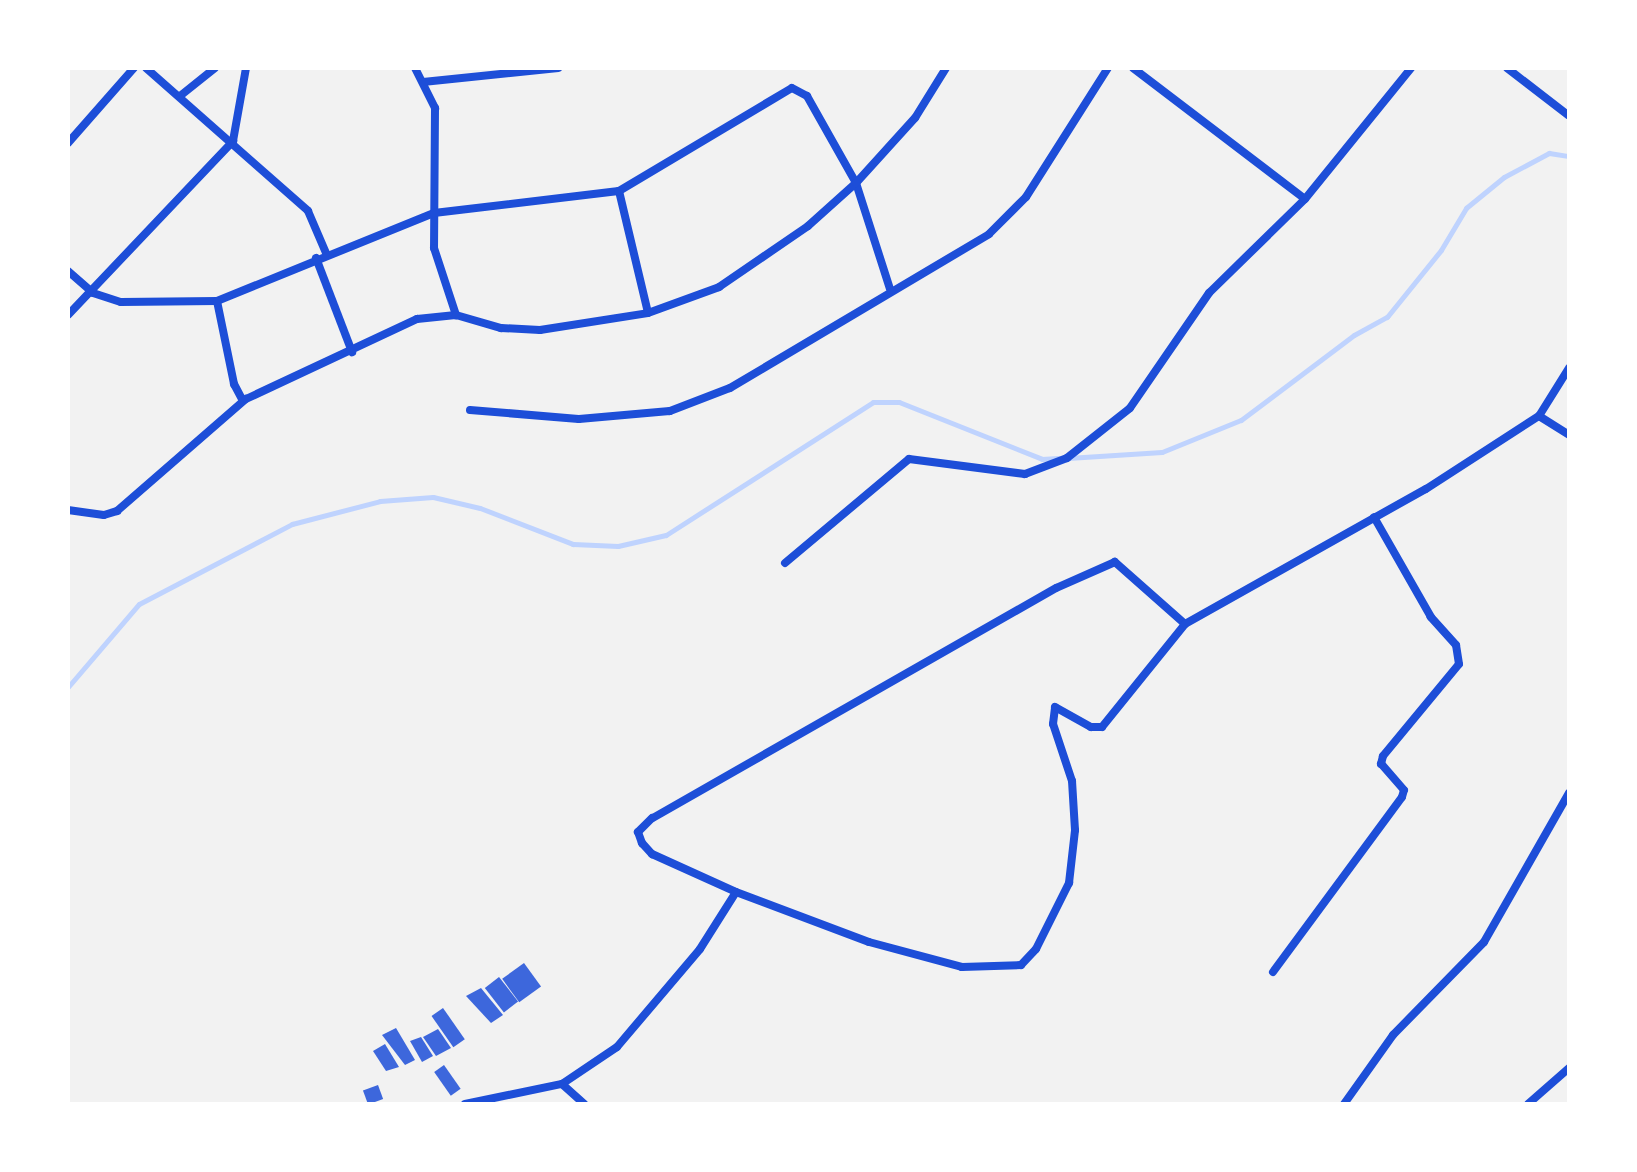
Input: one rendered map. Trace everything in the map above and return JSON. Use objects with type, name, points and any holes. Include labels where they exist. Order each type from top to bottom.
[{"type":"street","points":[[68,143],[134,68]]},
{"type":"street","points":[[146,68],[233,141],[308,211],[326,253]]},
{"type":"street","points":[[180,96],[215,68]]},
{"type":"street","points":[[68,315],[93,293],[233,141],[246,68]]},
{"type":"street","points":[[415,68],[435,108],[434,248],[456,315]]},
{"type":"street","points":[[423,82],[558,68]]},
{"type":"street","points":[[68,510],[104,515],[117,511],[243,401],[417,319],[456,315],[501,328],[540,330],[648,313],[719,287],[808,226],[856,183],[915,118],[946,68]]},
{"type":"street","points":[[470,410],[579,419],[670,411],[730,388],[890,289],[989,234],[1026,197],[1108,68]]},
{"type":"street","points":[[1133,68],[1305,199]]},
{"type":"street","points":[[785,563],[909,459],[1025,474],[1067,458],[1130,408],[1209,293],[1305,199],[1411,68]]},
{"type":"street","points":[[1507,68],[1569,116]]},
{"type":"street","points":[[68,271],[93,293],[121,302],[217,301],[326,253],[434,213],[619,191],[775,95],[792,88],[807,96],[856,183],[890,289]]},
{"type":"street","points":[[619,191],[648,313]]},
{"type":"street","points":[[316,258],[352,352]]},
{"type":"street","points":[[217,301],[234,384],[243,401]]},
{"type":"street","points":[[1185,624],[1115,562],[1056,588],[643,824],[638,832],[642,843],[652,854],[736,892],[912,955],[962,967],[1021,965],[1036,949],[1069,883],[1075,830],[1072,781],[1053,724],[1055,707],[1102,727],[1185,624],[1374,517],[1539,416],[1569,368]]},
{"type":"street","points":[[1539,416],[1569,435]]},
{"type":"street","points":[[1273,972],[1402,797],[1404,790],[1381,764],[1383,756],[1459,664],[1456,645],[1431,617],[1374,517]]},
{"type":"street","points":[[1344,1104],[1393,1035],[1484,942],[1569,793]]},
{"type":"street","points":[[465,1104],[562,1084],[617,1047],[660,1000],[736,892]]},
{"type":"street","points":[[1528,1104],[1542,1100],[1569,1068]]},
{"type":"street","points":[[562,1084],[584,1104]]},
{"type":"building","points":[[524,963],[541,986],[519,1002],[502,979]]},
{"type":"building","points":[[499,977],[518,1001],[504,1013],[485,988]]},
{"type":"building","points":[[481,988],[503,1015],[491,1023],[466,996]]},
{"type":"building","points":[[443,1008],[465,1039],[453,1047],[432,1016]]},
{"type":"building","points":[[396,1028],[415,1060],[405,1065],[382,1035]]},
{"type":"building","points":[[438,1029],[451,1048],[436,1056],[423,1037]]},
{"type":"building","points":[[421,1037],[433,1056],[422,1062],[410,1041]]},
{"type":"building","points":[[385,1044],[399,1067],[386,1071],[373,1051]]},
{"type":"building","points":[[444,1065],[461,1089],[451,1096],[434,1072]]},
{"type":"building","points":[[378,1085],[383,1099],[368,1104],[363,1090]]},
{"type":"waterway","points":[[1068,458],[1162,452],[1241,420],[1354,335],[1387,317],[1441,250],[1466,208],[1504,177],[1549,153],[1569,156]]},
{"type":"waterway","points":[[68,687],[139,604],[292,524],[380,501],[433,497],[480,508],[573,544],[618,546],[666,535],[873,402],[899,402],[1042,459],[1058,458]]}]
